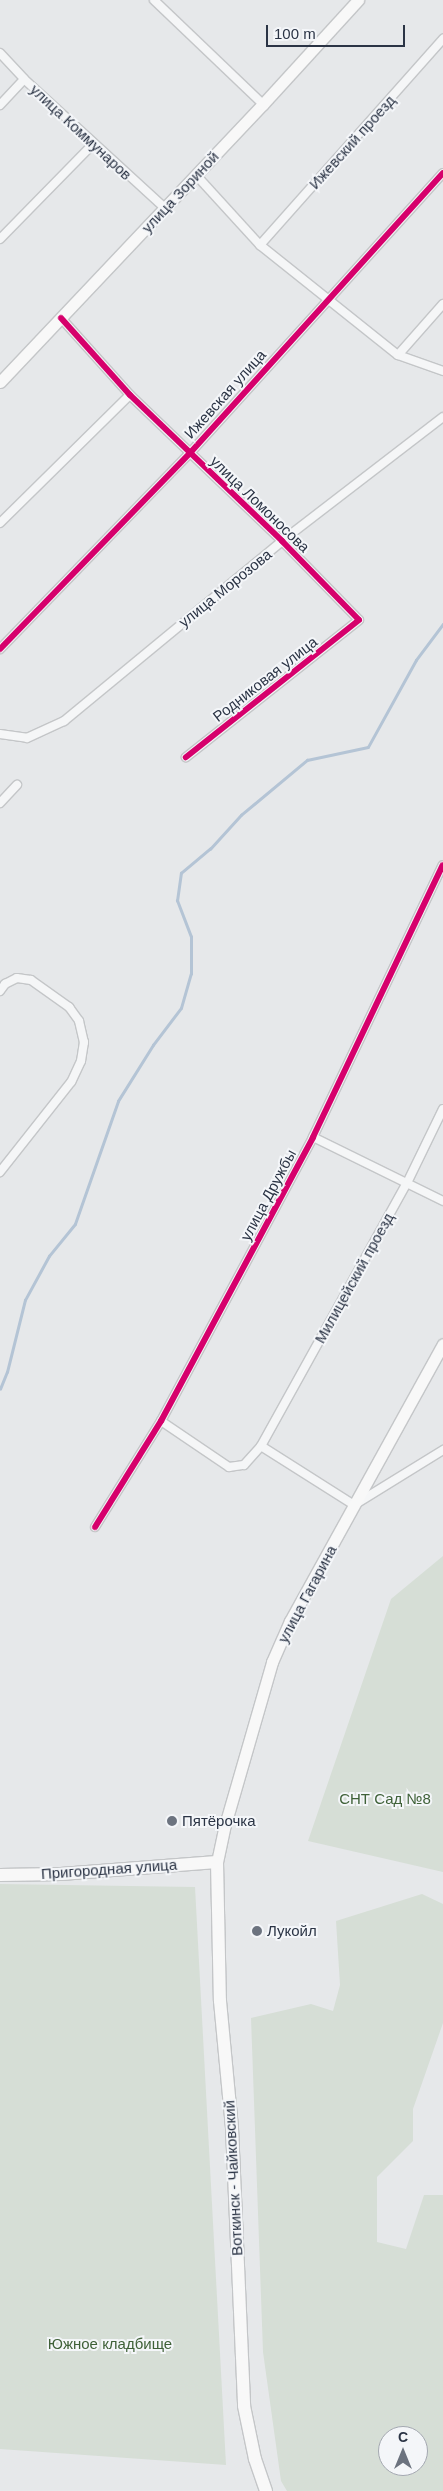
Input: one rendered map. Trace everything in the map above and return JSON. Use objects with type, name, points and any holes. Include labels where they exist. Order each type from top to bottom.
[{"type":"main road","name":"улица Зориной","points":[[0,382],[263,104],[358,0]]},
{"type":"main road","name":"улица Гагарина","points":[[217,1862],[272,1662],[290,1622],[443,1344]]},
{"type":"main road","name":"Пригородная улица","points":[[0,1875],[61,1874],[217,1862]]},
{"type":"main road","name":"Воткинск - Чайковский","points":[[217,1862],[220,2001],[232,2128],[244,2406],[255,2459],[266,2491]]},
{"type":"street","points":[[154,0],[263,104]]},
{"type":"street","name":"Ижевский проезд","points":[[260,245],[443,39]]},
{"type":"street","name":"улица Коммунаров","points":[[0,53],[24,79],[164,208]]},
{"type":"street","points":[[0,105],[24,79]]},
{"type":"street","points":[[0,239],[93,144]]},
{"type":"street","name":"Ижевская улица","points":[[0,649],[190,453],[443,173]]},
{"type":"street","points":[[196,175],[260,245],[398,355],[443,371]]},
{"type":"street","points":[[398,355],[443,304]]},
{"type":"street","name":"улица Ломоносова","points":[[61,318],[130,395],[282,541],[359,620]]},
{"type":"street","points":[[0,523],[130,395]]},
{"type":"street","name":"улица Морозова","points":[[0,734],[27,738],[64,721],[282,541],[443,417]]},
{"type":"street","name":"Родниковая улица","points":[[186,757],[359,620]]},
{"type":"street","points":[[0,803],[17,785]]},
{"type":"street","name":"улица Дружбы","points":[[95,1527],[161,1421],[313,1137],[443,865]]},
{"type":"street","points":[[0,1172],[71,1082],[81,1061],[84,1042],[79,1022],[69,1007],[31,980],[17,978],[2,988]]},
{"type":"street","name":"Милицейский проезд","points":[[161,1421],[229,1468],[244,1465],[261,1446],[407,1184],[443,1109]]},
{"type":"street","points":[[313,1137],[443,1201]]},
{"type":"street","points":[[261,1446],[354,1505],[443,1450]]},
{"type":"green space","name":"СНТ Сад №8","points":[[443,1556],[443,1872],[308,1841],[391,1599]]},
{"type":"green space","name":"Южное кладбище","points":[[0,1884],[195,1887],[226,2465],[0,2449]]},
{"type":"green space","points":[[422,1894],[443,1904],[443,2023],[413,2109],[413,2141],[377,2177],[377,2242],[406,2249],[424,2195],[443,2195],[443,2491],[287,2491],[281,2481],[263,2352],[251,2018],[311,2004],[333,2011],[340,1985],[336,1921]]},
{"type":"waterway","points":[[0,1389],[7,1372],[25,1300],[49,1256],[75,1224],[118,1101],[153,1045],[181,1008],[191,974],[191,937],[177,901],[181,873],[210,849],[241,815],[307,760],[368,747],[416,660],[443,624]]},
{"type":"cycle path","points":[[0,649],[190,453],[443,173]]},
{"type":"cycle path","points":[[61,318],[130,395],[282,541],[359,620],[186,757]]},
{"type":"cycle path","points":[[95,1527],[161,1421],[313,1137],[443,865]]},
{"type":"place","name":"Пятёрочка","points":[[172,1821]]},
{"type":"place","name":"Лукойл","points":[[257,1931]]}]
